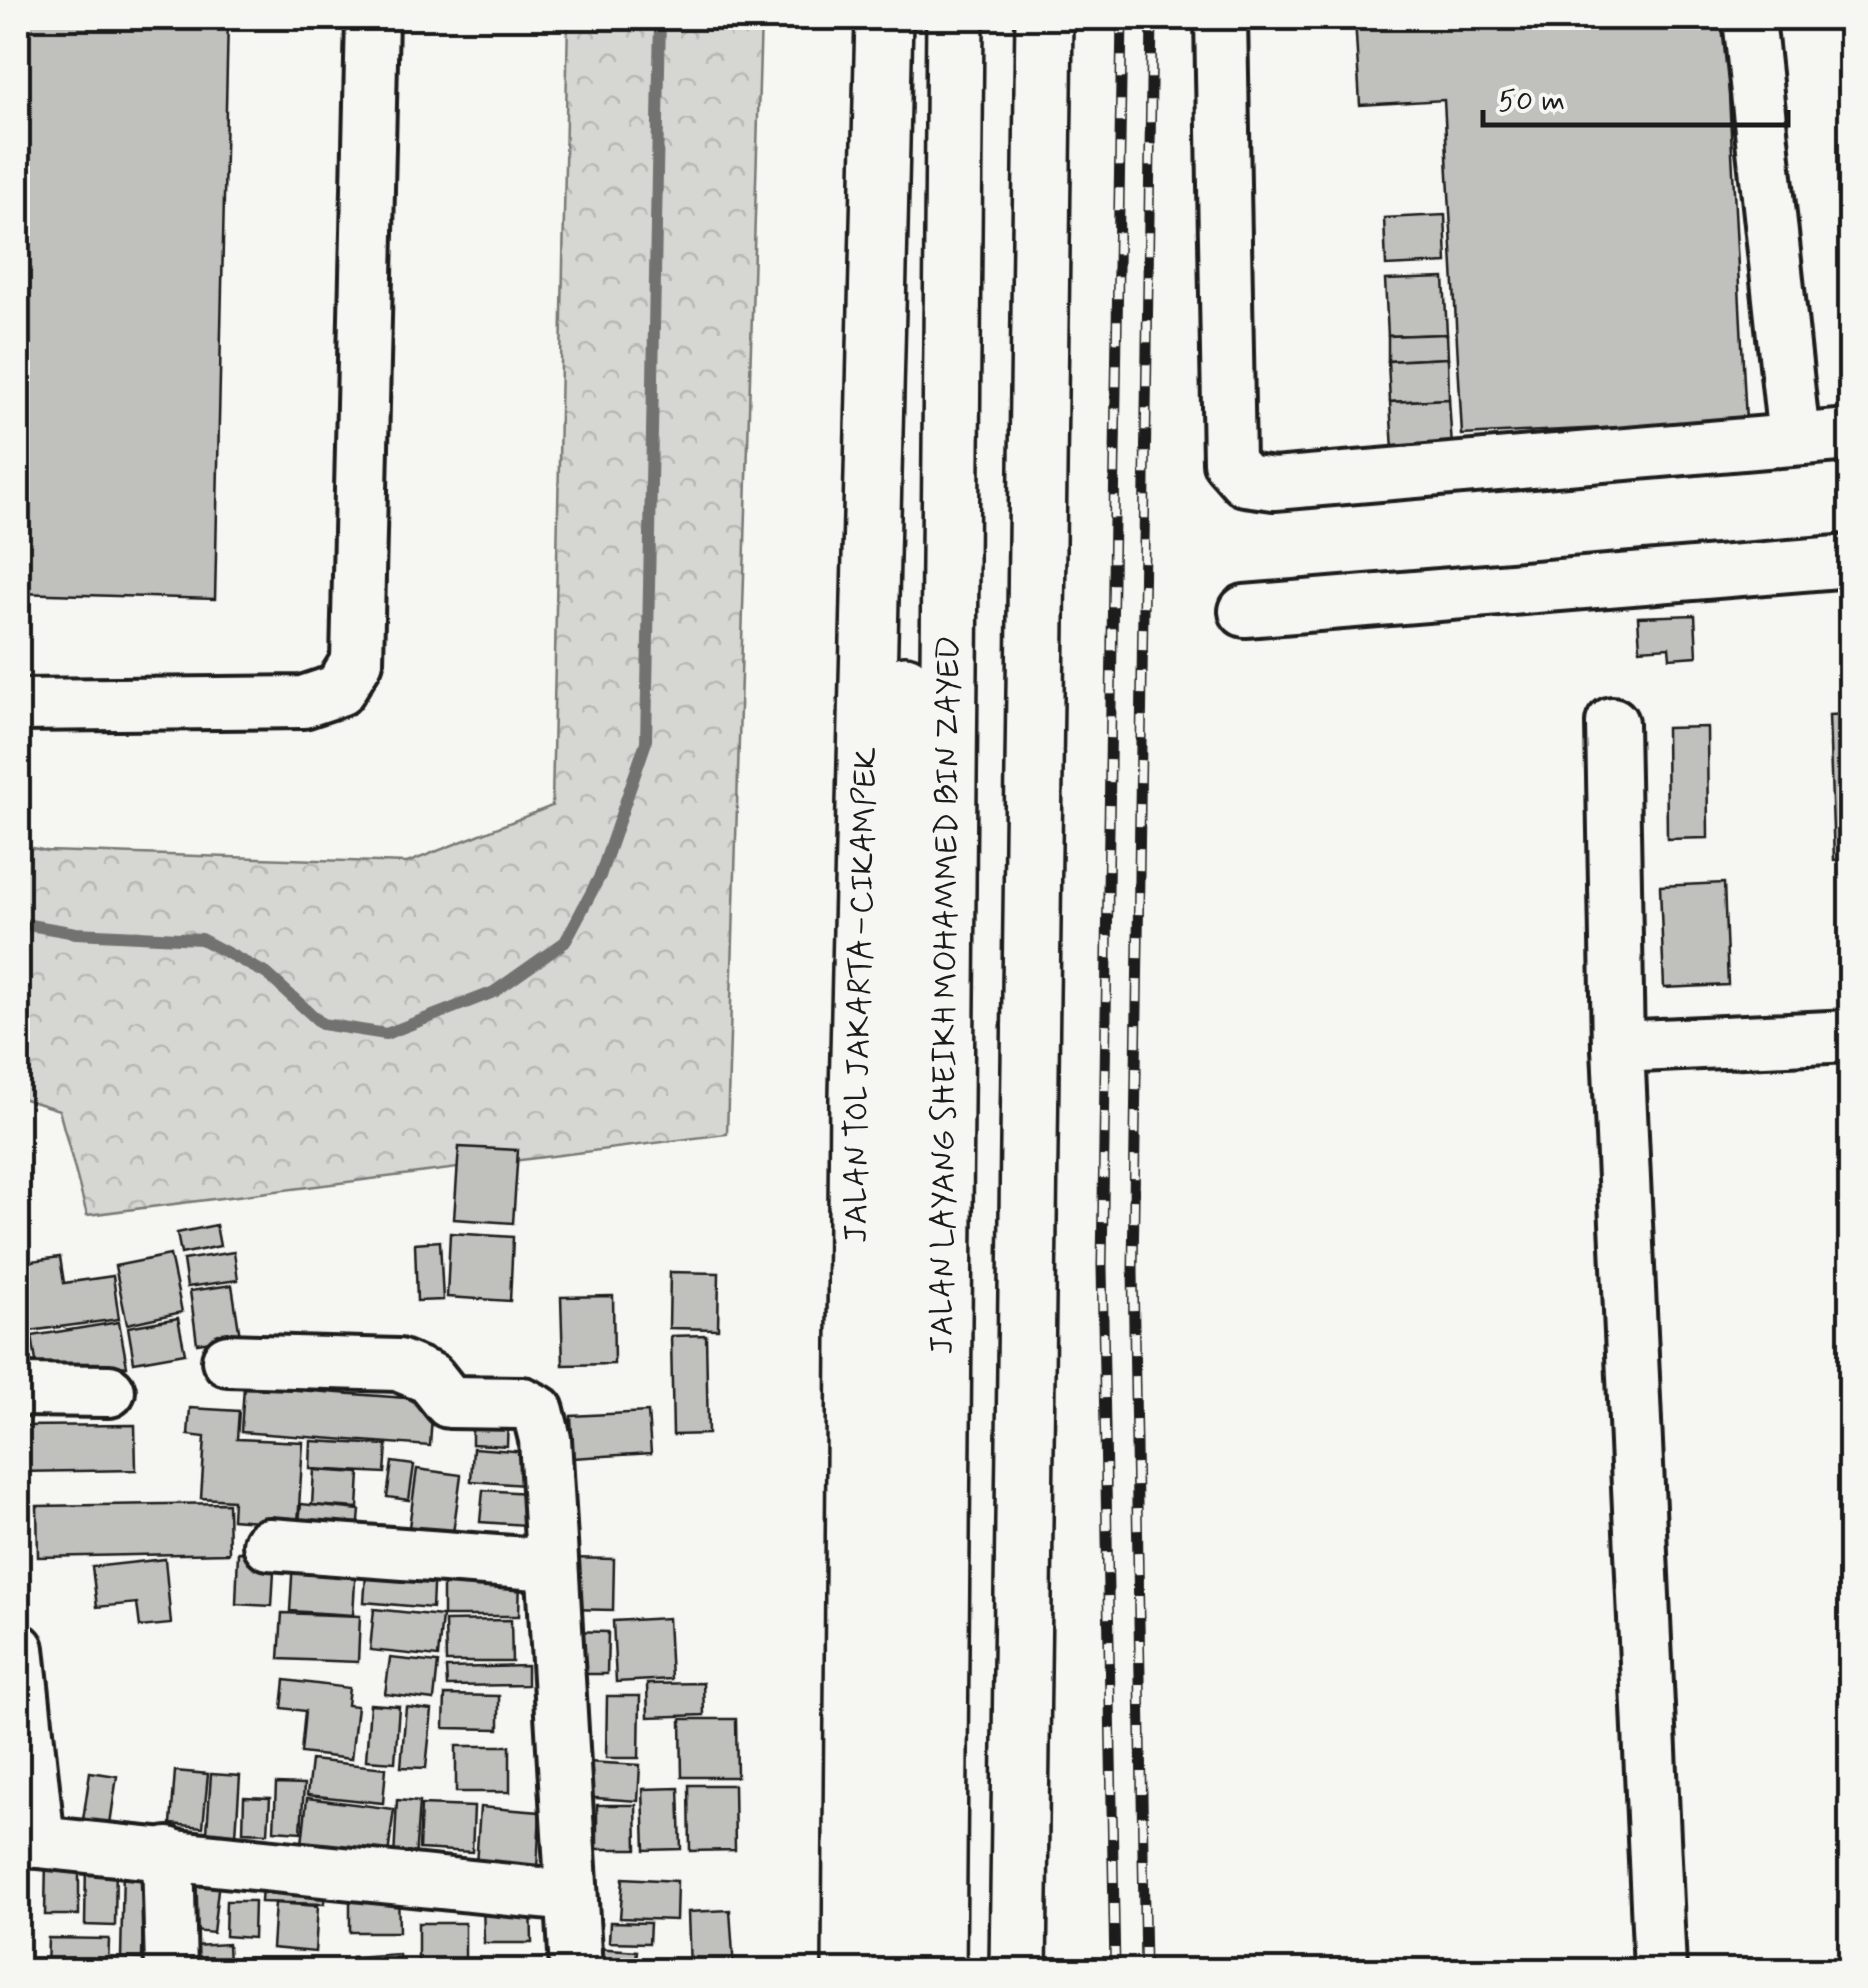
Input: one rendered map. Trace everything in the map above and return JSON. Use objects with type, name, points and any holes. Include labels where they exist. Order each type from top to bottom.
[{"type":"highway","name":"JALAN TOL JAKARTA–CIKAMPEK","points":[[851,1970],[858,1096],[884,18]]},
{"type":"highway","name":"JALAN LAYANG SHEIKH MOHAMMED BIN ZAYED","points":[[896,1970],[911,18]]},
{"type":"highway","name":"JALAN LAYANG SHEIKH MOHAMMED BIN ZAYED","points":[[937,1970],[955,18]]},
{"type":"highway","points":[[1018,1970],[1044,18]]},
{"type":"street","points":[[18,705],[302,702],[339,690],[357,661],[372,18]]},
{"type":"street","points":[[1221,18],[1229,462],[1246,480],[1274,484],[1850,435]]},
{"type":"street","points":[[1749,18],[1794,439]]},
{"type":"street","points":[[1244,611],[1850,561]]},
{"type":"street","points":[[1612,723],[1618,1047],[1660,1970]]},
{"type":"street","points":[[1618,1047],[1850,1036]]},
{"type":"street","points":[[228,1360],[398,1365],[430,1378],[449,1402],[523,1403],[538,1411],[544,1422],[576,1970]]},
{"type":"street","points":[[18,1390],[109,1391]]},
{"type":"street","points":[[269,1544],[552,1564]]},
{"type":"street","points":[[18,1650],[28,1841],[570,1896]]},
{"type":"street","points":[[168,1853],[171,1970]]},
{"type":"green space","points":[[568,18],[761,18],[727,1134],[87,1215],[59,1110],[18,1097],[18,845],[47,851],[407,863],[552,806]]},
{"type":"building","points":[[18,18],[228,18],[215,599],[18,593]]},
{"type":"building","points":[[1355,18],[1725,18],[1746,421],[1462,435],[1444,100],[1360,105]]},
{"type":"building","points":[[1445,215],[1447,263],[1386,266],[1384,218]]},
{"type":"building","points":[[1444,278],[1447,334],[1388,336],[1385,280]]},
{"type":"building","points":[[1447,334],[1448,358],[1388,361],[1388,336]]},
{"type":"building","points":[[1448,358],[1449,399],[1390,402],[1388,361]]},
{"type":"building","points":[[1449,399],[1452,448],[1393,450],[1390,402]]},
{"type":"building","points":[[1695,615],[1697,656],[1670,658],[1669,647],[1640,649],[1638,617]]},
{"type":"building","points":[[1850,714],[1850,859],[1834,860],[1829,715]]},
{"type":"building","points":[[1707,727],[1708,838],[1667,839],[1666,728]]},
{"type":"building","points":[[1724,883],[1728,985],[1664,988],[1660,886]]},
{"type":"building","points":[[459,1147],[518,1150],[513,1223],[454,1219]]},
{"type":"building","points":[[216,1225],[220,1246],[181,1254],[177,1233]]},
{"type":"building","points":[[450,1233],[513,1237],[510,1301],[447,1297]]},
{"type":"building","points":[[440,1241],[443,1300],[417,1301],[415,1243]]},
{"type":"building","points":[[234,1252],[238,1280],[187,1287],[183,1260]]},
{"type":"building","points":[[170,1255],[182,1312],[127,1324],[115,1266]]},
{"type":"building","points":[[60,1257],[64,1283],[113,1276],[119,1319],[22,1332],[18,1263]]},
{"type":"building","points":[[670,1272],[719,1273],[718,1329],[669,1328]]},
{"type":"building","points":[[232,1285],[240,1337],[197,1343],[190,1291]]},
{"type":"building","points":[[613,1296],[614,1364],[563,1365],[561,1297]]},
{"type":"building","points":[[178,1318],[185,1353],[134,1362],[128,1327]]},
{"type":"building","points":[[119,1322],[127,1366],[39,1381],[32,1336]]},
{"type":"building","points":[[706,1335],[708,1434],[673,1435],[671,1336]]},
{"type":"building","points":[[244,1386],[433,1400],[430,1446],[241,1432]]},
{"type":"building","points":[[190,1408],[239,1411],[237,1439],[303,1442],[298,1524],[232,1519],[233,1500],[201,1498],[205,1437],[188,1435]]},
{"type":"building","points":[[648,1412],[651,1453],[573,1458],[571,1416]]},
{"type":"building","points":[[472,1416],[508,1416],[507,1446],[472,1444]]},
{"type":"building","points":[[135,1425],[136,1470],[18,1472],[18,1426]]},
{"type":"building","points":[[311,1441],[387,1445],[385,1473],[310,1469]]},
{"type":"building","points":[[473,1448],[540,1453],[538,1486],[471,1481]]},
{"type":"building","points":[[392,1462],[414,1465],[409,1500],[387,1497]]},
{"type":"building","points":[[417,1469],[461,1475],[450,1555],[406,1549]]},
{"type":"building","points":[[314,1470],[360,1473],[358,1508],[312,1505]]},
{"type":"building","points":[[483,1490],[528,1493],[526,1525],[480,1522]]},
{"type":"building","points":[[228,1503],[229,1553],[38,1557],[37,1506]]},
{"type":"building","points":[[301,1504],[360,1510],[357,1545],[297,1539]]},
{"type":"building","points":[[238,1552],[275,1554],[272,1606],[236,1604]]},
{"type":"building","points":[[567,1558],[614,1559],[613,1610],[567,1609]]},
{"type":"building","points":[[165,1559],[171,1624],[140,1627],[137,1603],[97,1607],[92,1567]]},
{"type":"building","points":[[293,1560],[356,1564],[353,1615],[290,1611]]},
{"type":"building","points":[[367,1561],[434,1566],[432,1608],[364,1602]]},
{"type":"building","points":[[443,1575],[520,1575],[519,1616],[443,1616]]},
{"type":"building","points":[[374,1609],[442,1616],[438,1657],[370,1650]]},
{"type":"building","points":[[282,1613],[360,1616],[358,1662],[279,1659]]},
{"type":"building","points":[[668,1618],[671,1679],[616,1682],[613,1621]]},
{"type":"building","points":[[511,1620],[512,1662],[446,1662],[445,1621]]},
{"type":"building","points":[[568,1631],[608,1632],[607,1674],[568,1674]]},
{"type":"building","points":[[390,1658],[438,1663],[434,1700],[385,1694]]},
{"type":"building","points":[[527,1666],[527,1685],[447,1686],[446,1668]]},
{"type":"building","points":[[285,1680],[349,1688],[347,1705],[357,1706],[351,1759],[301,1753],[305,1711],[282,1708]]},
{"type":"building","points":[[703,1683],[704,1715],[648,1717],[647,1684]]},
{"type":"building","points":[[445,1695],[499,1696],[499,1729],[444,1728]]},
{"type":"building","points":[[607,1696],[640,1696],[639,1758],[606,1758]]},
{"type":"building","points":[[370,1704],[399,1706],[395,1762],[366,1760]]},
{"type":"building","points":[[406,1707],[432,1710],[426,1768],[401,1767]]},
{"type":"building","points":[[681,1719],[736,1719],[737,1777],[682,1777]]},
{"type":"building","points":[[456,1746],[510,1746],[510,1792],[456,1792]]},
{"type":"building","points":[[311,1760],[386,1768],[383,1803],[307,1795]]},
{"type":"building","points":[[569,1761],[640,1765],[638,1801],[567,1796]]},
{"type":"building","points":[[175,1771],[208,1774],[203,1827],[171,1824]]},
{"type":"building","points":[[90,1772],[117,1776],[110,1824],[83,1820]]},
{"type":"building","points":[[211,1774],[240,1776],[236,1835],[207,1832]]},
{"type":"building","points":[[276,1784],[304,1785],[301,1832],[274,1830]]},
{"type":"building","points":[[689,1785],[734,1785],[735,1850],[690,1851]]},
{"type":"building","points":[[679,1788],[681,1849],[645,1850],[643,1789]]},
{"type":"building","points":[[244,1797],[270,1798],[268,1833],[243,1832]]},
{"type":"building","points":[[307,1798],[394,1809],[388,1855],[302,1844]]},
{"type":"building","points":[[397,1800],[419,1802],[415,1860],[394,1859]]},
{"type":"building","points":[[421,1805],[474,1807],[472,1852],[419,1849]]},
{"type":"building","points":[[597,1805],[636,1805],[637,1849],[597,1849]]},
{"type":"building","points":[[480,1807],[540,1812],[537,1869],[476,1865]]},
{"type":"building","points":[[46,1857],[79,1857],[79,1915],[45,1915]]},
{"type":"building","points":[[86,1862],[116,1863],[115,1926],[85,1925]]},
{"type":"building","points":[[263,1867],[326,1871],[324,1904],[261,1902]]},
{"type":"building","points":[[180,1868],[220,1872],[213,1933],[174,1929]]},
{"type":"building","points":[[123,1869],[144,1869],[142,1959],[121,1958]]},
{"type":"building","points":[[623,1878],[677,1881],[676,1920],[620,1918]]},
{"type":"building","points":[[350,1889],[398,1889],[399,1932],[350,1932]]},
{"type":"building","points":[[483,1896],[531,1896],[532,1943],[484,1943]]},
{"type":"building","points":[[226,1901],[254,1901],[253,1938],[225,1936]]},
{"type":"building","points":[[275,1903],[318,1906],[315,1952],[272,1948]]},
{"type":"building","points":[[730,1910],[734,1970],[690,1970],[688,1912]]},
{"type":"building","points":[[610,1922],[650,1923],[649,1943],[609,1942]]},
{"type":"building","points":[[418,1923],[465,1923],[465,1970],[418,1970]]},
{"type":"building","points":[[48,1938],[109,1939],[108,1970],[47,1970]]},
{"type":"building","points":[[228,1944],[229,1964],[176,1967],[175,1947]]},
{"type":"building","points":[[594,1948],[637,1951],[635,1970],[593,1970]]},
{"type":"building","points":[[399,1954],[400,1970],[353,1970],[352,1957]]},
{"type":"building","points":[[248,1958],[307,1959],[307,1970],[249,1970]]},
{"type":"building","points":[[639,1961],[687,1963],[687,1970],[639,1970]]},
{"type":"waterway","points":[[18,923],[76,933],[201,939],[267,974],[322,1024],[386,1034],[494,992],[565,942],[600,876],[646,742],[660,18]]},
{"type":"railway","points":[[1115,1970],[1102,1266],[1122,18]]},
{"type":"railway","points":[[1145,1970],[1133,1270],[1152,18]]}]
